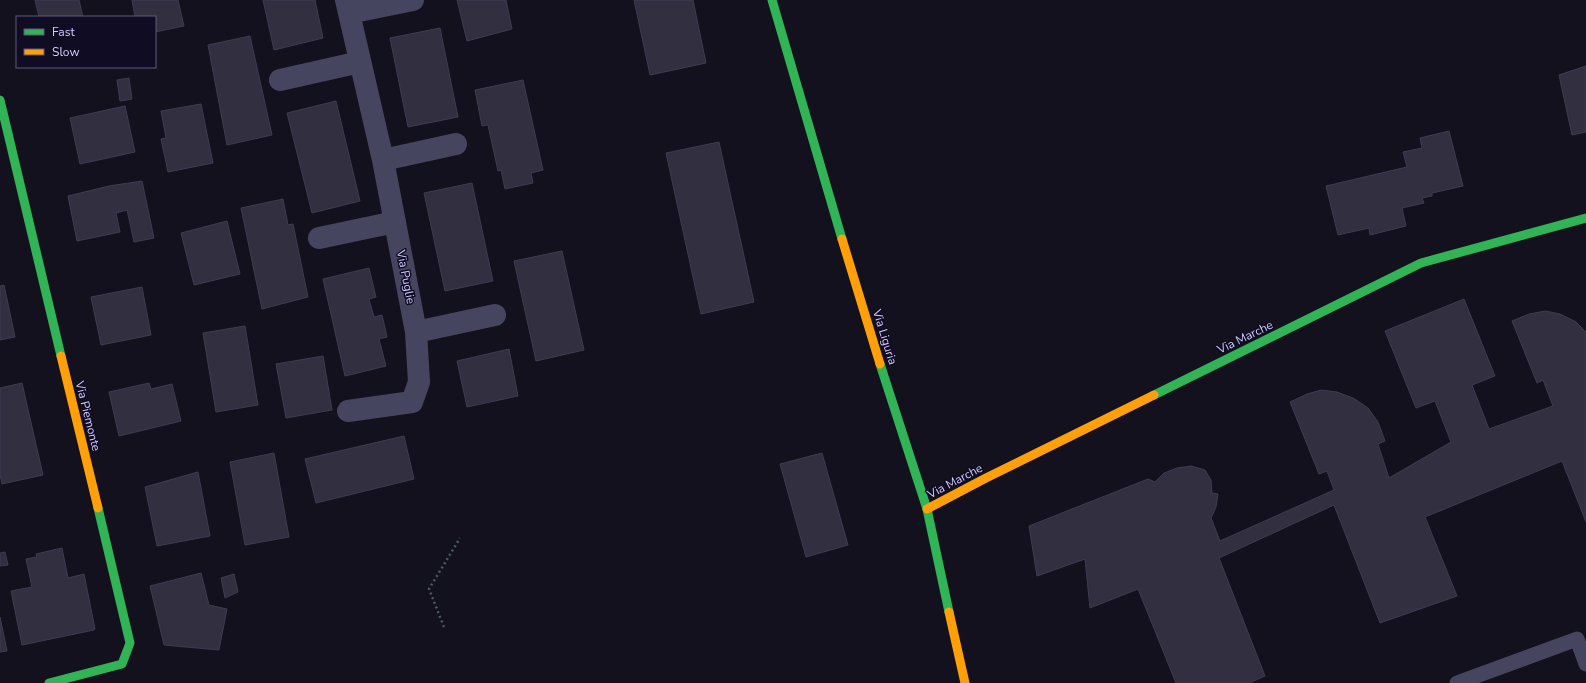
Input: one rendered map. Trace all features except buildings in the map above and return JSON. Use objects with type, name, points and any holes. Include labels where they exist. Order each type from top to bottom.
[{"type":"street","name":"Via Puglie","points":[[348,411],[412,402],[419,382],[416,332],[383,160],[348,7],[413,0]]},
{"type":"street","name":"Via Liguria","points":[[772,0],[825,184],[884,376],[927,509],[965,683]]},
{"type":"street","points":[[280,80],[360,62]]},
{"type":"street","name":"Via Piemonte","points":[[0,100],[130,643],[122,664],[49,683]]},
{"type":"street","points":[[383,160],[456,144]]},
{"type":"street","name":"Via Marche","points":[[927,509],[986,478],[1421,263],[1586,218]]},
{"type":"street","points":[[319,238],[395,222]]},
{"type":"street","points":[[416,332],[495,315]]},
{"type":"lane","points":[[1457,683],[1577,639],[1586,664]]},
{"type":"path","points":[[444,627],[429,589],[460,538]]},
{"type":"traffic: fast","points":[[772,0],[842,239]]},
{"type":"traffic: fast","points":[[0,100],[61,356]]},
{"type":"traffic: fast","points":[[1154,395],[1421,263],[1586,218]]},
{"type":"traffic: fast","points":[[880,364],[927,509],[949,612]]},
{"type":"traffic: fast","points":[[49,683],[122,664],[130,643],[98,508]]},
{"type":"traffic: slow","points":[[842,239],[880,364]]},
{"type":"traffic: slow","points":[[61,356],[98,508]]},
{"type":"traffic: slow","points":[[927,509],[986,478],[1154,395]]},
{"type":"traffic: slow","points":[[949,612],[965,683]]}]
